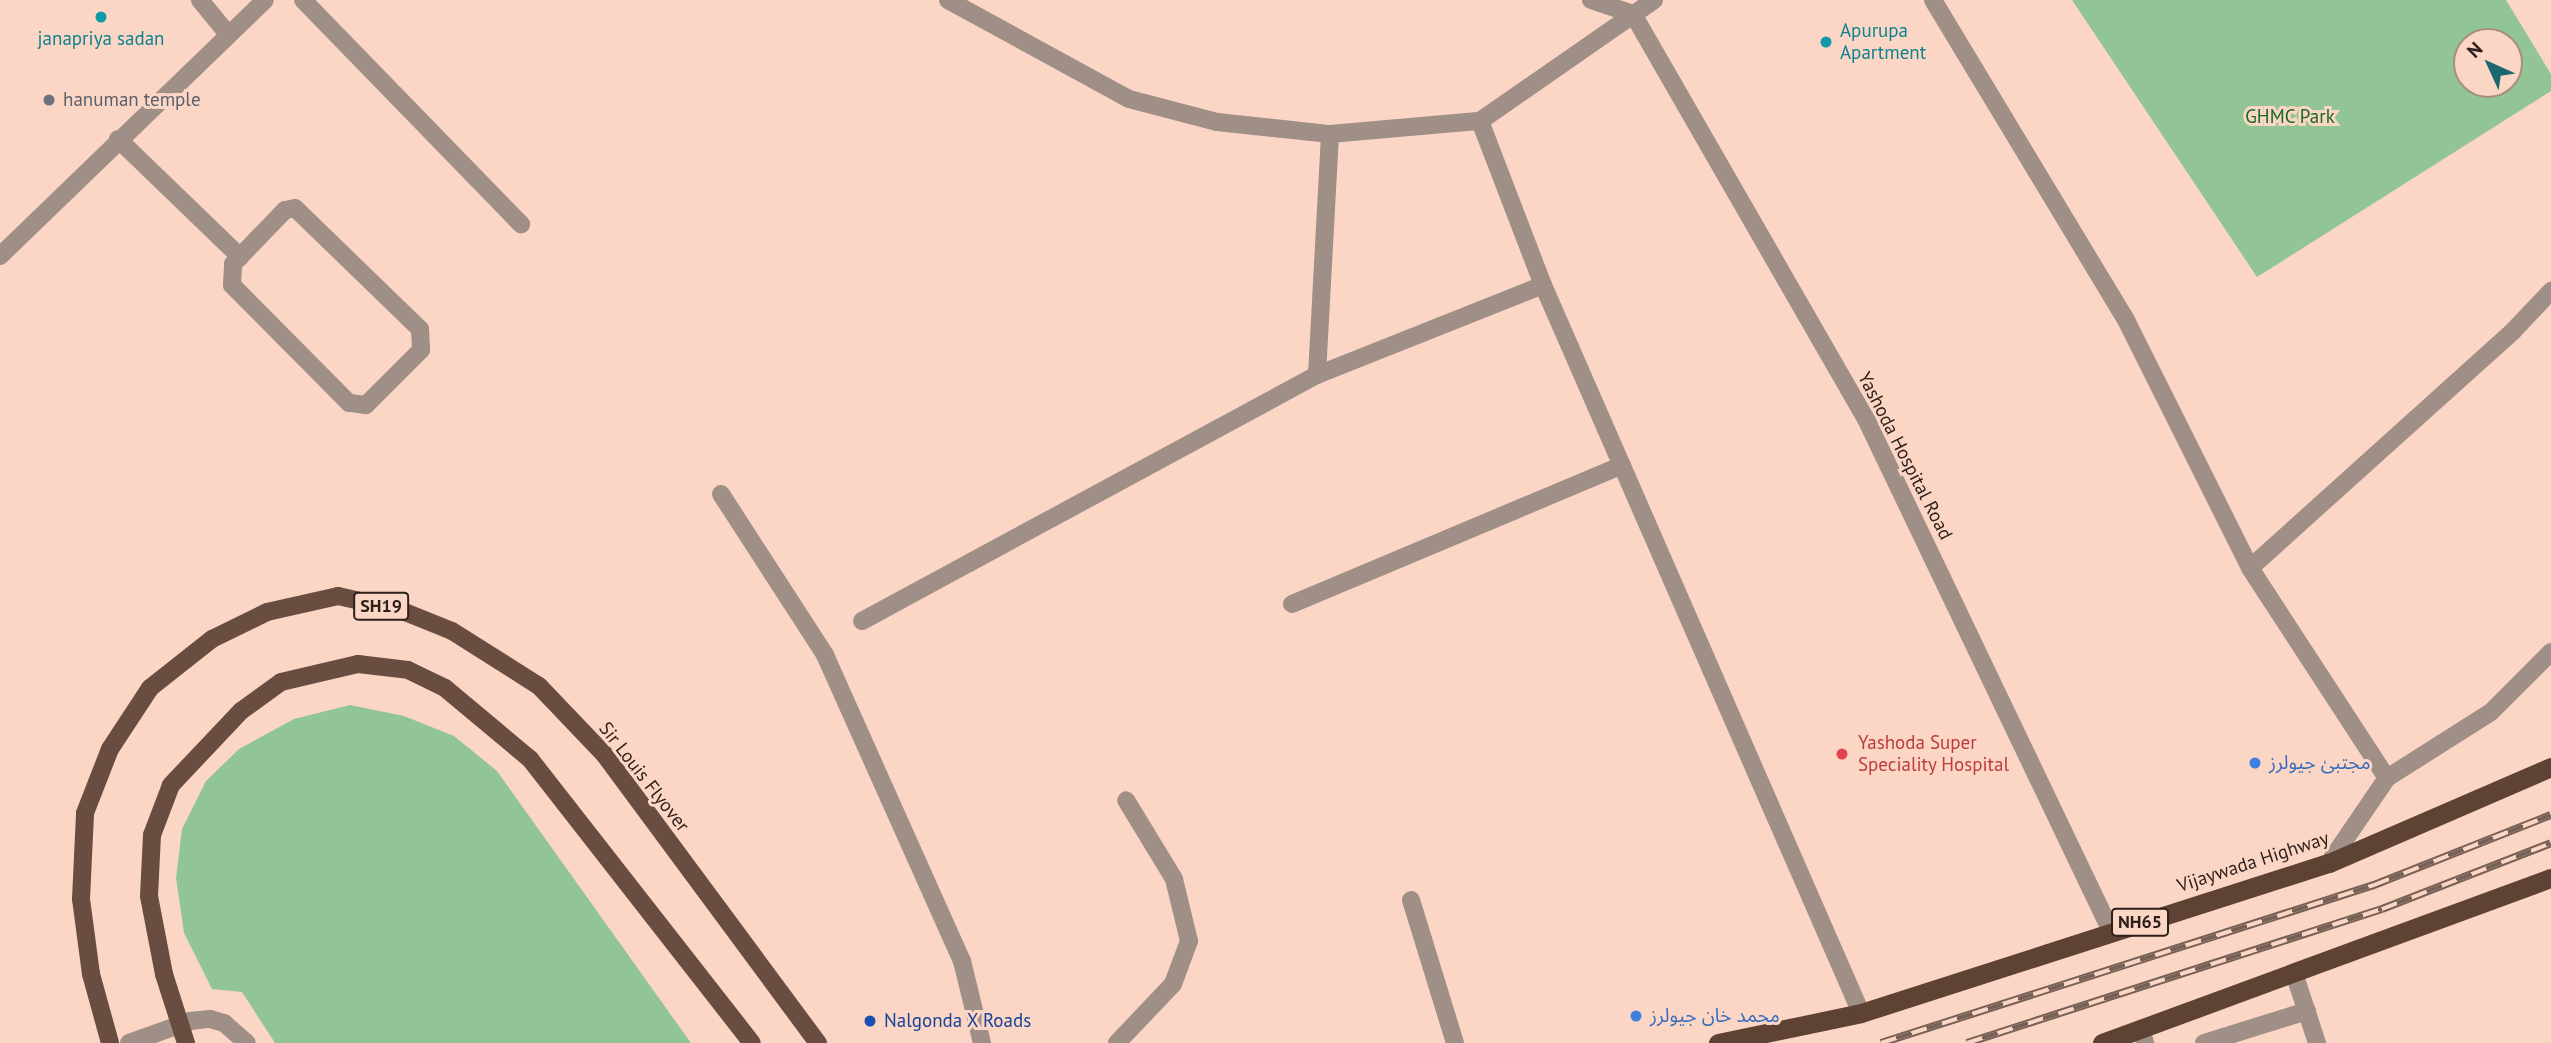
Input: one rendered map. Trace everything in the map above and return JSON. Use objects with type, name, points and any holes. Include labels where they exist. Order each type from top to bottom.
[{"type":"highway","name":"Vijaywada Highway","points":[[1718,1043],[1861,1013],[2329,863],[2551,767]]},
{"type":"highway","points":[[2102,1043],[2143,1036],[2294,973],[2551,878]]},
{"type":"main road","name":"Sir Louis Flyover","points":[[110,1043],[91,974],[80,900],[85,813],[110,749],[150,688],[212,639],[267,612],[338,597],[400,610],[452,631],[538,686],[604,754],[818,1043]]},
{"type":"main road","points":[[186,1043],[164,974],[149,896],[152,835],[171,785],[241,711],[281,682],[358,664],[408,670],[445,688],[530,759],[752,1043]]},
{"type":"street","points":[[200,0],[227,33]]},
{"type":"street","points":[[0,256],[227,33],[265,0]]},
{"type":"street","points":[[303,0],[521,224]]},
{"type":"street","points":[[948,0],[1129,99],[1217,122],[1330,134],[1480,121],[1654,0]]},
{"type":"street","points":[[1591,0],[1633,14]]},
{"type":"street","points":[[1933,0],[2126,320],[2250,568],[2387,778]]},
{"type":"street","name":"Yashoda Hospital Road","points":[[1633,14],[1866,419],[2111,931]]},
{"type":"street","points":[[1480,121],[1543,285],[1861,1013]]},
{"type":"street","points":[[1317,375],[1330,134]]},
{"type":"street","points":[[118,139],[240,257]]},
{"type":"street","points":[[295,208],[420,329],[421,350],[366,405],[349,403],[232,285],[230,272],[240,257],[285,210],[295,208]]},
{"type":"street","points":[[862,621],[1317,375],[1543,285]]},
{"type":"street","points":[[2250,568],[2514,331],[2551,292]]},
{"type":"street","points":[[1292,604],[1622,465]]},
{"type":"street","points":[[721,494],[825,655],[962,961],[982,1043]]},
{"type":"street","points":[[2329,863],[2387,778],[2491,712],[2551,652]]},
{"type":"street","points":[[1116,1043],[1173,984],[1189,941],[1174,879],[1126,800]]},
{"type":"street","points":[[1411,900],[1455,1043]]},
{"type":"street","points":[[2294,973],[2317,1043]]},
{"type":"street","points":[[2204,1043],[2306,1011]]},
{"type":"street","points":[[129,1043],[190,1021],[210,1019],[224,1023],[247,1043]]},
{"type":"green space","name":"GHMC Park","points":[[2072,0],[2506,0],[2551,74],[2551,91],[2257,277]]},
{"type":"green space","points":[[350,705],[404,716],[454,736],[497,771],[691,1043],[275,1043],[242,992],[212,989],[184,933],[176,878],[182,829],[206,781],[239,749],[294,719]]},
{"type":"railway","points":[[1881,1043],[2374,885],[2551,815]]},
{"type":"railway","points":[[1967,1043],[2382,909],[2551,843]]},
{"type":"place","name":"janapriya sadan","points":[[101,17]]},
{"type":"place","name":"Apurupa Apartment","points":[[1826,42]]},
{"type":"place","name":"hanuman temple","points":[[49,100]]},
{"type":"place","name":"Yashoda Super Speciality Hospital","points":[[1842,754]]},
{"type":"place","name":"مجتبیٰ جیولرز","points":[[2255,763]]},
{"type":"place","name":"محمد خان جیولرز","points":[[1636,1016]]},
{"type":"place","name":"Nalgonda X Roads","points":[[870,1021]]}]
